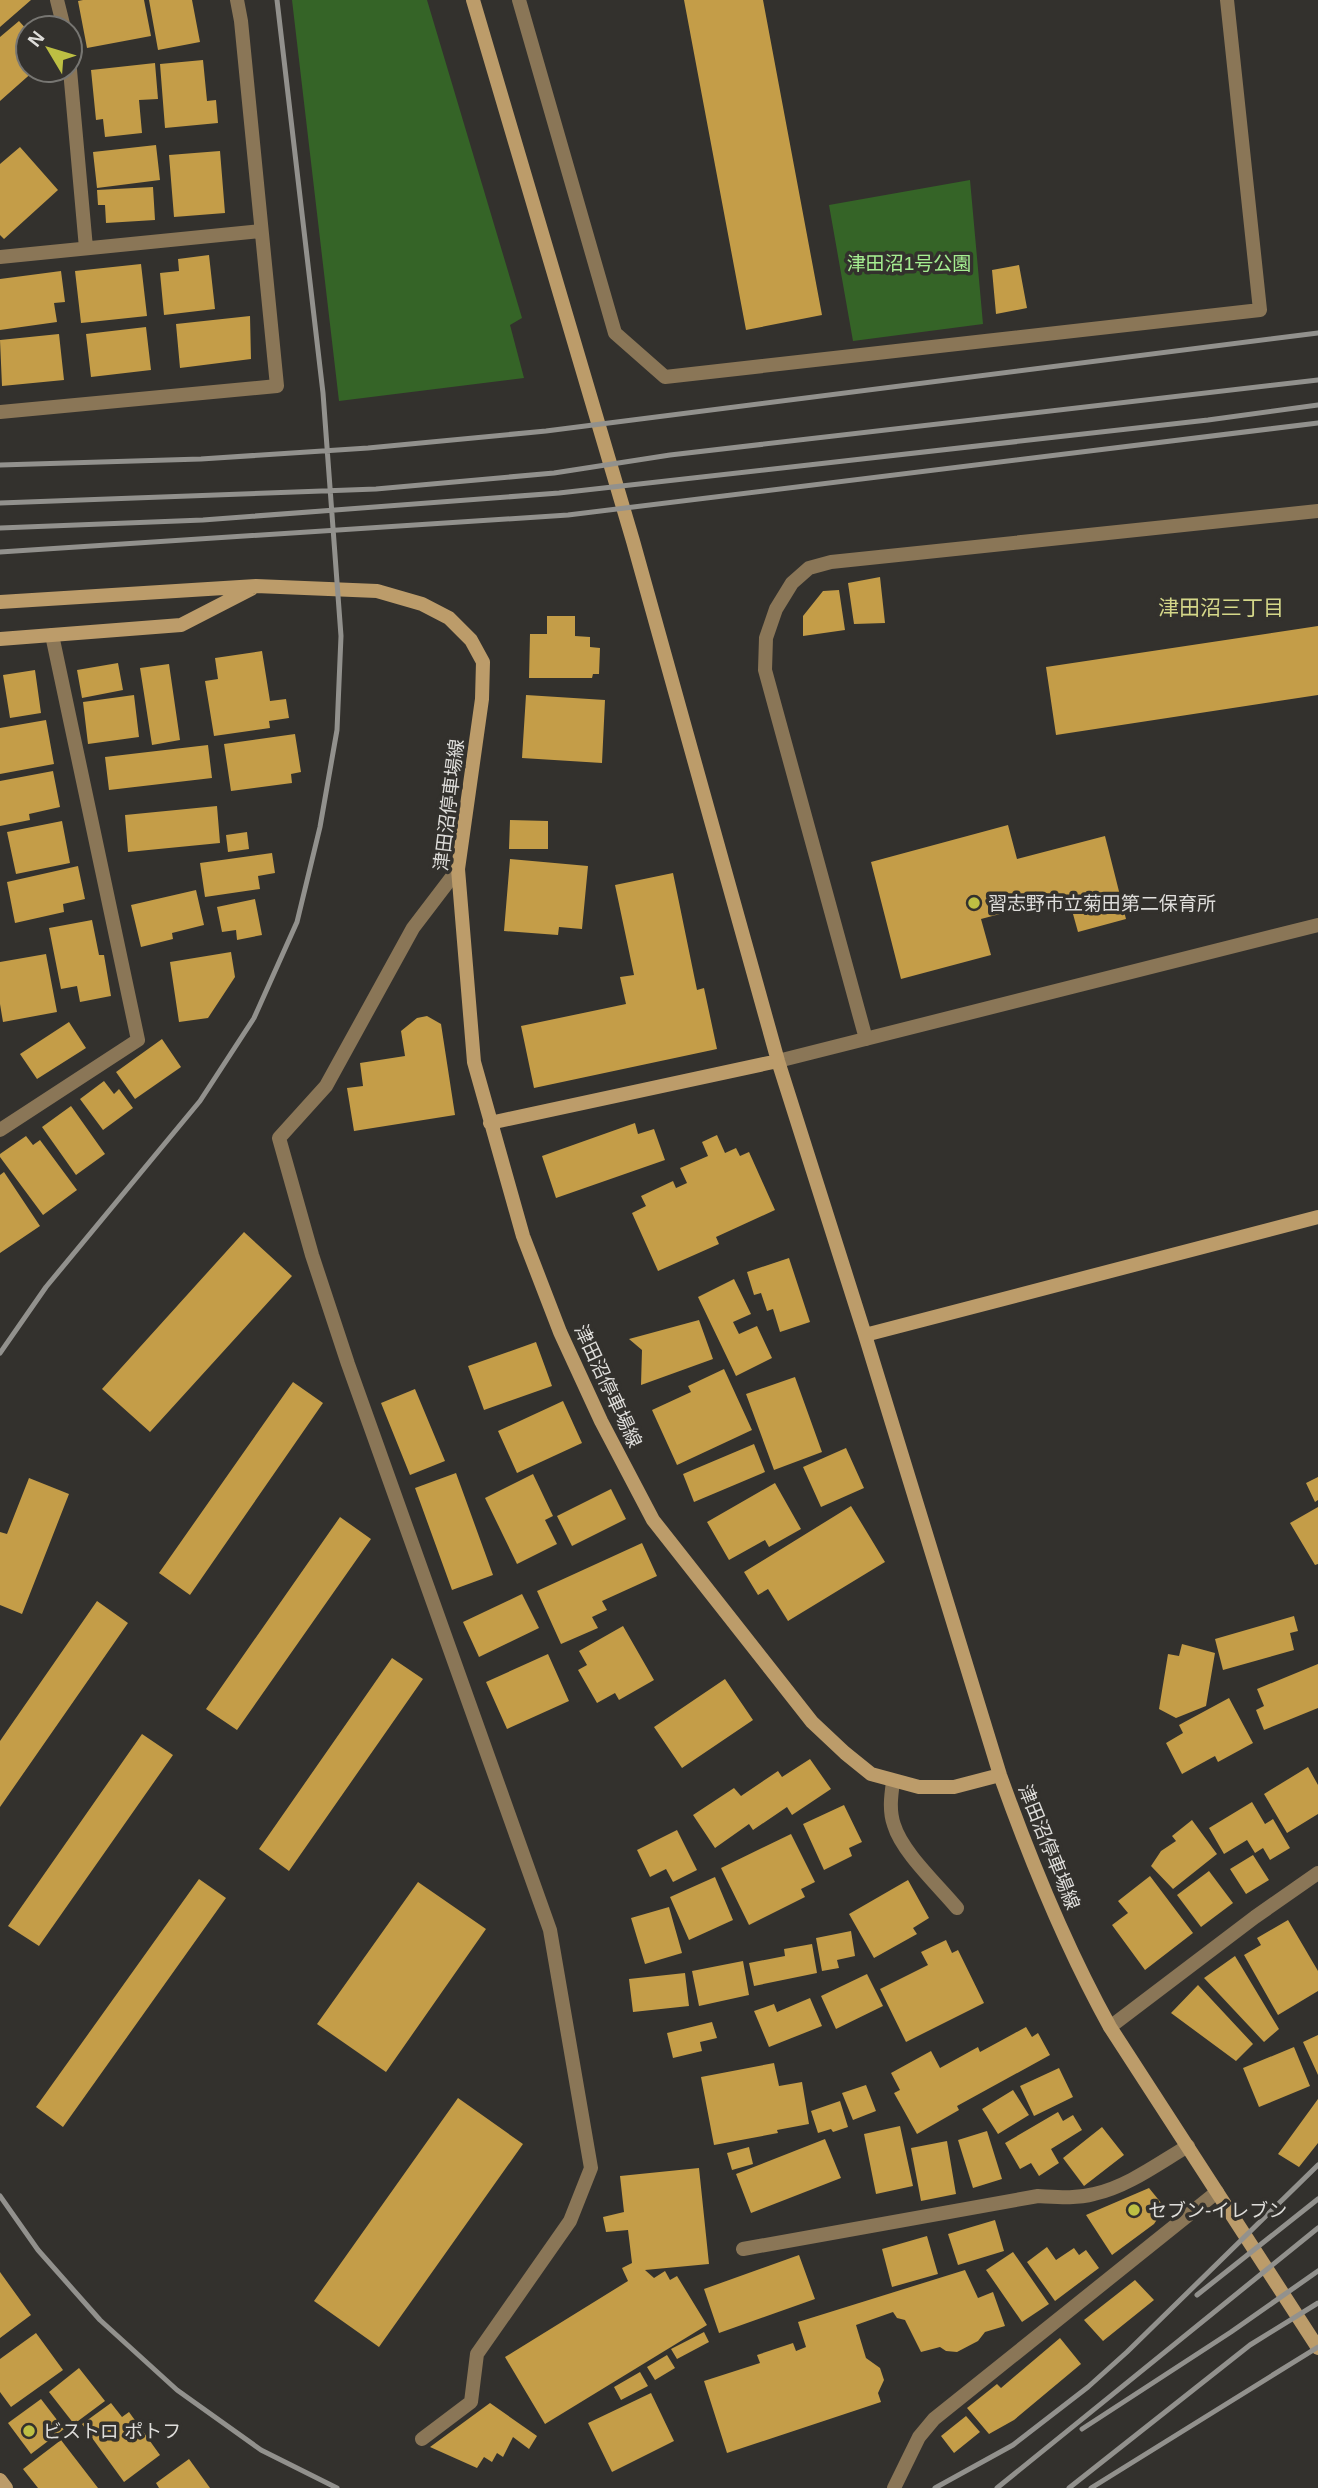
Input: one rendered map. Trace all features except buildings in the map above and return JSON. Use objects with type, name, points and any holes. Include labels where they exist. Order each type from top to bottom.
[{"type":"street","points":[[0,412],[277,386],[237,0]]},
{"type":"street","points":[[473,0],[633,541],[778,1061],[1000,1775]]},
{"type":"street","points":[[519,0],[615,333],[665,377],[1260,310],[1227,0]]},
{"type":"street","points":[[71,84],[86,248]]},
{"type":"street","points":[[0,257],[261,231]]},
{"type":"street","points":[[866,1039],[765,670],[766,638],[776,610],[792,583],[809,568],[831,562],[1318,510]]},
{"type":"street","points":[[0,639],[181,625],[256,586]]},
{"type":"street","name":"津田沼停車場線","points":[[0,602],[256,586],[377,591],[422,604],[449,618],[471,640],[483,662],[482,699],[458,869],[474,1062],[523,1236],[560,1332],[601,1421],[653,1520],[811,1722],[845,1753],[871,1774],[919,1787],[954,1787],[1000,1775],[1031,1863],[1083,1979],[1110,2027],[1318,2348]]},
{"type":"street","points":[[0,1130],[138,1040],[52,635]]},
{"type":"street","points":[[422,2438],[471,2402],[477,2354],[570,2221],[591,2168],[550,1930],[348,1364],[312,1255],[279,1138],[326,1086],[413,928],[458,869]]},
{"type":"street","points":[[490,1123],[778,1061],[1318,925]]},
{"type":"street","points":[[865,1335],[1318,1217]]},
{"type":"street","points":[[893,1782],[891,1802],[894,1826],[908,1850],[957,1908]]},
{"type":"street","points":[[1110,2027],[1318,1872]]},
{"type":"street","points":[[743,2249],[1038,2196],[1068,2198],[1095,2194],[1122,2184],[1188,2146]]},
{"type":"street","points":[[894,2488],[919,2437],[934,2419],[1217,2192]]},
{"type":"street","points":[[0,2480],[6,2488]]},
{"type":"green space","points":[[292,0],[427,0],[522,318],[510,325],[524,378],[339,401]]},
{"type":"green space","name":"津田沼1号公園","points":[[970,180],[983,324],[853,341],[829,205]]},
{"type":"railway","points":[[0,1353],[46,1287],[200,1101],[254,1018],[297,922],[320,827],[337,730],[341,636],[323,393],[277,0]]},
{"type":"railway","points":[[0,465],[201,459],[368,448],[546,431],[1318,333]]},
{"type":"railway","points":[[0,503],[376,489],[554,473],[670,455],[1318,380]]},
{"type":"railway","points":[[0,528],[203,520],[559,493],[1208,420],[1318,405]]},
{"type":"railway","points":[[0,552],[568,515],[1318,423]]},
{"type":"railway","points":[[935,2488],[1013,2445],[1088,2387],[1318,2165]]},
{"type":"railway","points":[[0,2196],[38,2250],[100,2320],[177,2390],[261,2450],[337,2488]]},
{"type":"railway","points":[[1197,2295],[1318,2199]]},
{"type":"railway","points":[[997,2488],[1318,2228]]},
{"type":"railway","points":[[1082,2429],[1231,2332],[1318,2271]]},
{"type":"railway","points":[[1069,2488],[1250,2345],[1318,2303]]},
{"type":"railway","points":[[1091,2488],[1318,2347]]},
{"type":"place","name":"習志野市立菊田第二保育所","points":[[974,903]]},
{"type":"place","name":"セブン-イレブン","points":[[1134,2210]]},
{"type":"place","name":"ビストロ ポトフ","points":[[29,2431]]},
{"type":"district","name":"津田沼三丁目","points":[[1221,607]]}]
